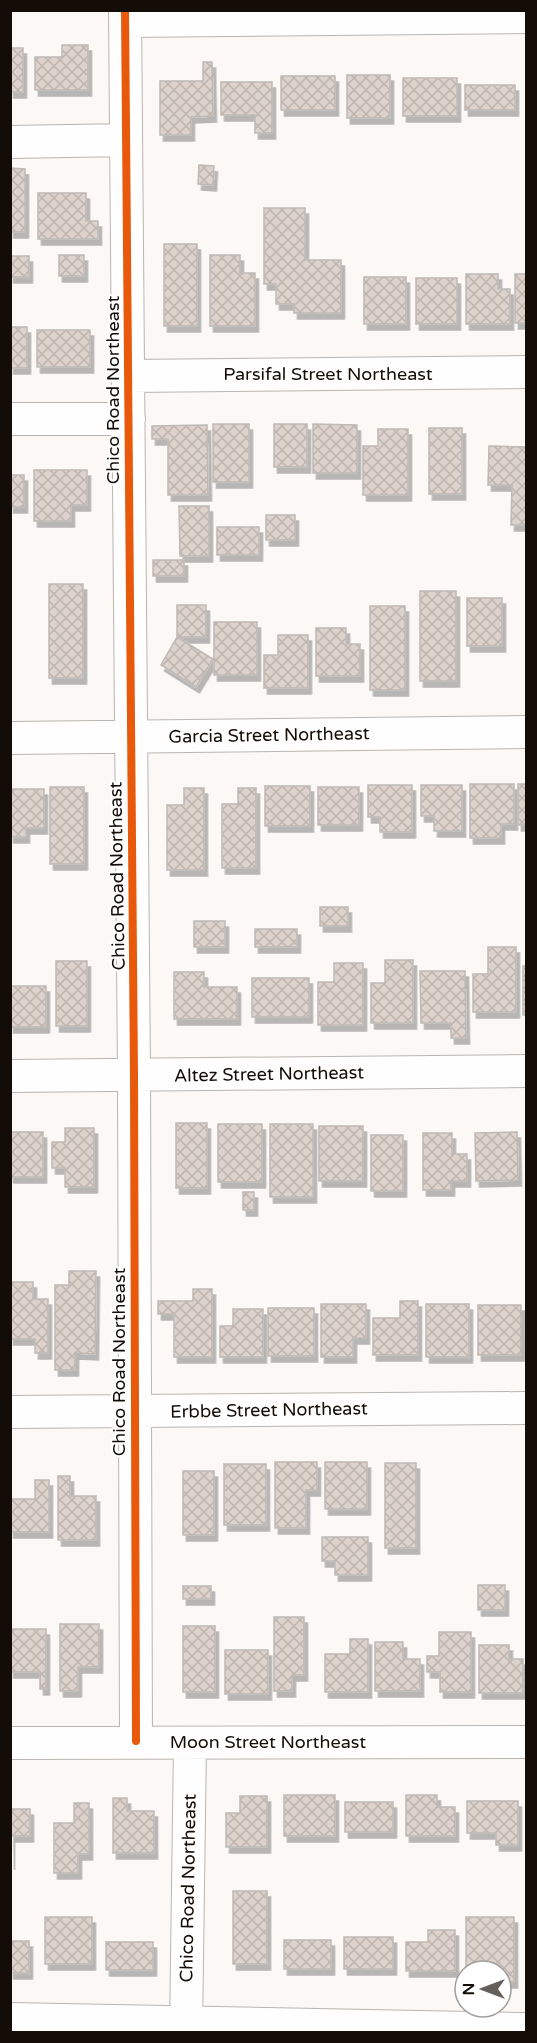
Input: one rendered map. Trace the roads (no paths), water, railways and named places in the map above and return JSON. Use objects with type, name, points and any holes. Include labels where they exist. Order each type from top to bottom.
[{"type":"street","points":[[125,16],[526,16]]},
{"type":"street","name":"Chico Road Northeast","points":[[125,16],[135,1076],[133,1412],[136,1741]]},
{"type":"street","points":[[10,142],[126,140]]},
{"type":"street","name":"Parsifal Street Northeast","points":[[129,376],[526,372]]},
{"type":"street","points":[[10,419],[129,419]]},
{"type":"street","name":"Garcia Street Northeast","points":[[10,738],[526,732]]},
{"type":"street","name":"Altez Street Northeast","points":[[10,1076],[526,1071]]},
{"type":"street","name":"Erbbe Street Northeast","points":[[10,1413],[526,1408]]},
{"type":"street","name":"Moon Street Northeast","points":[[10,1743],[526,1742]]},
{"type":"street","name":"Chico Road Northeast","points":[[187,2028],[190,1743]]},
{"type":"street","points":[[10,2019],[187,2028],[526,2029]]}]
